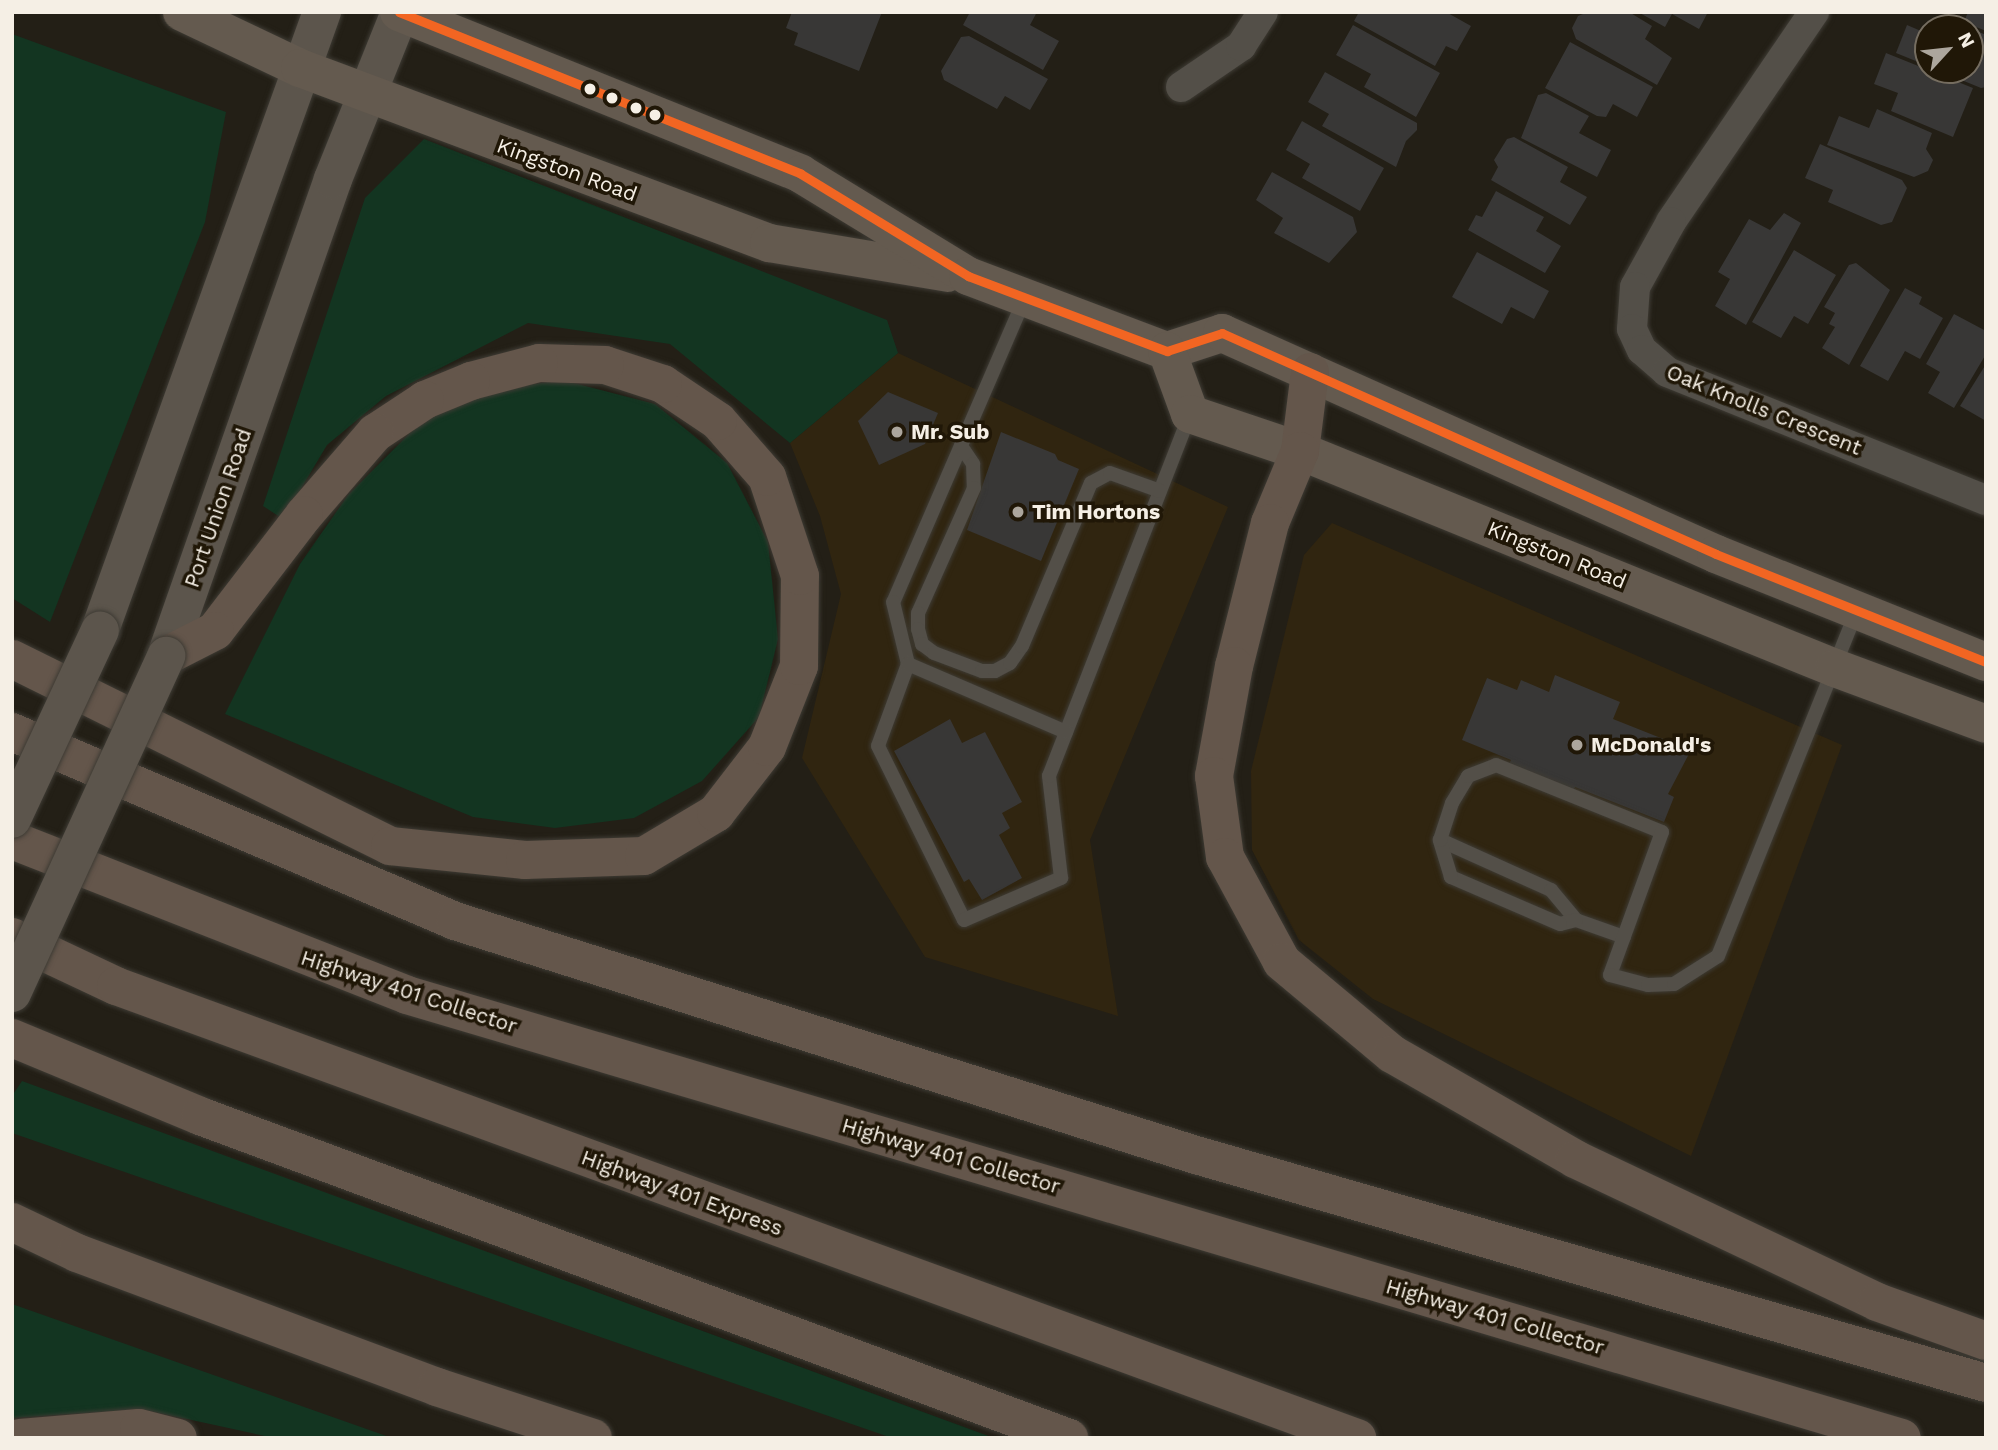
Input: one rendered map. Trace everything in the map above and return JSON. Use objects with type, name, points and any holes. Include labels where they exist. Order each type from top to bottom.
[{"type":"highway","points":[[12,659],[390,846],[525,860],[644,856],[716,813],[767,747],[799,666],[800,576],[767,477],[718,421],[663,384],[605,365],[538,363],[471,381],[425,400],[375,433],[304,515],[215,631],[166,656]]},
{"type":"highway","points":[[1310,372],[1300,451],[1270,523],[1234,666],[1214,776],[1225,857],[1282,962],[1392,1054],[1574,1159],[1877,1302],[1986,1342]]},
{"type":"highway","points":[[12,732],[454,920],[1196,1155],[1986,1383]]},
{"type":"highway","name":"Highway 401 Collector","points":[[12,840],[407,995],[1902,1438]]},
{"type":"highway","name":"Highway 401 Express","points":[[12,937],[116,986],[1357,1438]]},
{"type":"highway","points":[[12,1038],[200,1116],[1069,1438]]},
{"type":"highway","points":[[12,1222],[77,1253],[436,1387],[593,1438]]},
{"type":"highway","points":[[12,1247],[77,1253]]},
{"type":"highway","points":[[20,1438],[139,1429],[178,1438]]},
{"type":"main road","name":"Kingston Road","points":[[182,12],[300,68],[769,243],[968,276]]},
{"type":"main road","points":[[12,819],[100,630],[300,68],[323,12]]},
{"type":"main road","name":"Kingston Road","points":[[400,12],[801,174],[968,276],[1167,351]]},
{"type":"main road","name":"Port Union Road","points":[[12,993],[166,656],[367,93],[400,12]]},
{"type":"main road","points":[[1190,414],[1167,351],[1222,333],[1856,613],[1986,662]]},
{"type":"main road","name":"Kingston Road","points":[[1190,414],[1300,451],[1835,668],[1986,724]]},
{"type":"street","points":[[1181,87],[1241,46],[1263,12]]},
{"type":"street","name":"Oak Knolls Crescent","points":[[1814,12],[1671,222],[1635,287],[1632,329],[1642,350],[1671,374],[1986,500]]},
{"type":"lane","points":[[1025,299],[893,602],[908,664],[878,746],[964,920],[1061,878],[1049,776],[1190,414]]},
{"type":"lane","points":[[961,446],[973,464],[974,488],[918,613],[919,629],[922,644],[934,653],[982,671],[995,671],[1010,663],[1022,646],[1091,483],[1110,473],[1160,491]]},
{"type":"lane","points":[[1576,920],[1560,924],[1451,877],[1440,840],[1452,803],[1468,776],[1496,765],[1662,832],[1610,975],[1648,985],[1674,984],[1718,956],[1856,613]]},
{"type":"lane","points":[[908,664],[1066,732]]},
{"type":"lane","points":[[1440,840],[1551,890],[1576,920],[1624,937]]},
{"type":"shaded area","points":[[898,353],[1228,507],[1090,840],[1118,1016],[925,957],[802,758],[841,594],[820,516],[790,443]]},
{"type":"shaded area","points":[[1332,523],[1842,745],[1691,1156],[1373,999],[1299,940],[1252,850],[1251,771],[1304,555]]},
{"type":"green space","points":[[12,34],[226,112],[205,222],[50,622],[12,598]]},
{"type":"green space","points":[[424,139],[887,320],[898,353],[790,443],[670,344],[528,323],[386,396],[327,445],[283,519],[263,506],[365,198]]},
{"type":"green space","points":[[562,380],[655,404],[727,463],[768,542],[778,639],[759,717],[702,781],[634,818],[555,828],[473,817],[225,714],[300,564],[348,495],[418,425],[480,392]]},
{"type":"green space","points":[[22,1081],[994,1438],[892,1438],[12,1133],[12,1096]]},
{"type":"green space","points":[[12,1304],[392,1438],[274,1438],[141,1409],[12,1418]]},
{"type":"building","points":[[792,12],[882,12],[859,71],[794,45],[798,33],[786,28]]},
{"type":"building","points":[[970,12],[1037,12],[1030,25],[1059,41],[1043,70],[963,25]]},
{"type":"building","points":[[1359,12],[1446,12],[1471,26],[1457,51],[1446,46],[1435,66],[1354,21]]},
{"type":"building","points":[[1588,12],[1629,12],[1652,26],[1645,39],[1672,58],[1657,85],[1576,39],[1572,28],[1578,16]]},
{"type":"building","points":[[1638,12],[1708,12],[1699,29],[1672,14],[1665,27]]},
{"type":"building","points":[[1986,12],[1986,31],[1984,14],[1967,14]]},
{"type":"building","points":[[1353,25],[1440,73],[1416,117],[1364,87],[1371,74],[1336,55]]},
{"type":"building","points":[[1907,25],[1914,28],[1914,60],[1896,53]]},
{"type":"building","points":[[1984,34],[1986,87],[1971,84],[1984,84]]},
{"type":"building","points":[[969,36],[1048,79],[1030,110],[1005,96],[997,109],[944,80],[941,71],[961,37]]},
{"type":"building","points":[[1570,42],[1653,87],[1637,117],[1613,104],[1606,117],[1597,116],[1545,88]]},
{"type":"building","points":[[1886,53],[1914,64],[1914,84],[1963,84],[1973,88],[1953,137],[1891,111],[1898,93],[1874,84]]},
{"type":"building","points":[[1325,72],[1417,123],[1417,130],[1406,141],[1396,167],[1322,126],[1329,114],[1308,102]]},
{"type":"building","points":[[1546,93],[1589,116],[1579,133],[1611,150],[1597,177],[1521,138],[1538,95]]},
{"type":"building","points":[[1877,109],[1932,133],[1926,149],[1933,160],[1928,171],[1914,177],[1827,145],[1839,116],[1869,128]]},
{"type":"building","points":[[1302,121],[1384,168],[1360,211],[1302,178],[1310,164],[1286,150]]},
{"type":"building","points":[[1514,137],[1568,167],[1560,182],[1587,197],[1570,225],[1491,180],[1498,167],[1494,160],[1507,139]]},
{"type":"building","points":[[1820,144],[1902,180],[1907,188],[1892,222],[1881,225],[1828,202],[1833,190],[1805,178]]},
{"type":"building","points":[[1272,172],[1353,217],[1357,232],[1329,263],[1274,233],[1283,218],[1256,200]]},
{"type":"building","points":[[1496,191],[1544,217],[1536,231],[1561,246],[1545,273],[1468,230],[1476,215],[1482,217]]},
{"type":"building","points":[[1784,213],[1801,223],[1746,325],[1715,306],[1730,279],[1718,272],[1749,219],[1770,230]]},
{"type":"building","points":[[1794,250],[1836,275],[1808,324],[1794,316],[1781,338],[1752,322]]},
{"type":"building","points":[[1477,252],[1549,291],[1534,319],[1511,307],[1502,324],[1452,297]]},
{"type":"building","points":[[1856,263],[1890,290],[1849,365],[1822,348],[1835,327],[1829,324],[1835,313],[1824,307],[1849,265]]},
{"type":"building","points":[[1905,288],[1922,297],[1919,304],[1943,318],[1920,359],[1905,351],[1888,381],[1860,366]]},
{"type":"building","points":[[1954,314],[1986,331],[1986,354],[1954,408],[1928,393],[1940,372],[1926,364]]},
{"type":"building","points":[[1986,364],[1986,421],[1960,406]]},
{"type":"building","name":"Mr. Sub","points":[[888,392],[938,413],[925,444],[879,465],[858,421]]},
{"type":"building","name":"Tim Hortons","points":[[1001,432],[1055,454],[1058,460],[1079,469],[1041,561],[967,530]]},
{"type":"building","name":"McDonald's","points":[[1555,675],[1620,702],[1613,719],[1691,750],[1668,794],[1674,797],[1664,822],[1575,787],[1571,795],[1507,769],[1511,760],[1462,740],[1487,678],[1517,690],[1521,680],[1549,692]]},
{"type":"building","points":[[950,719],[962,743],[985,732],[1022,802],[1002,813],[1010,828],[999,835],[1022,878],[982,900],[969,879],[964,882],[894,751]]},
{"type":"transit line","points":[[399,12],[801,174],[968,276],[1167,351],[1222,333],[1716,554],[1986,662]]},
{"type":"place","name":"Mr. Sub","points":[[897,432]]},
{"type":"place","name":"Tim Hortons","points":[[1018,512]]},
{"type":"place","name":"McDonald's","points":[[1577,745]]}]
